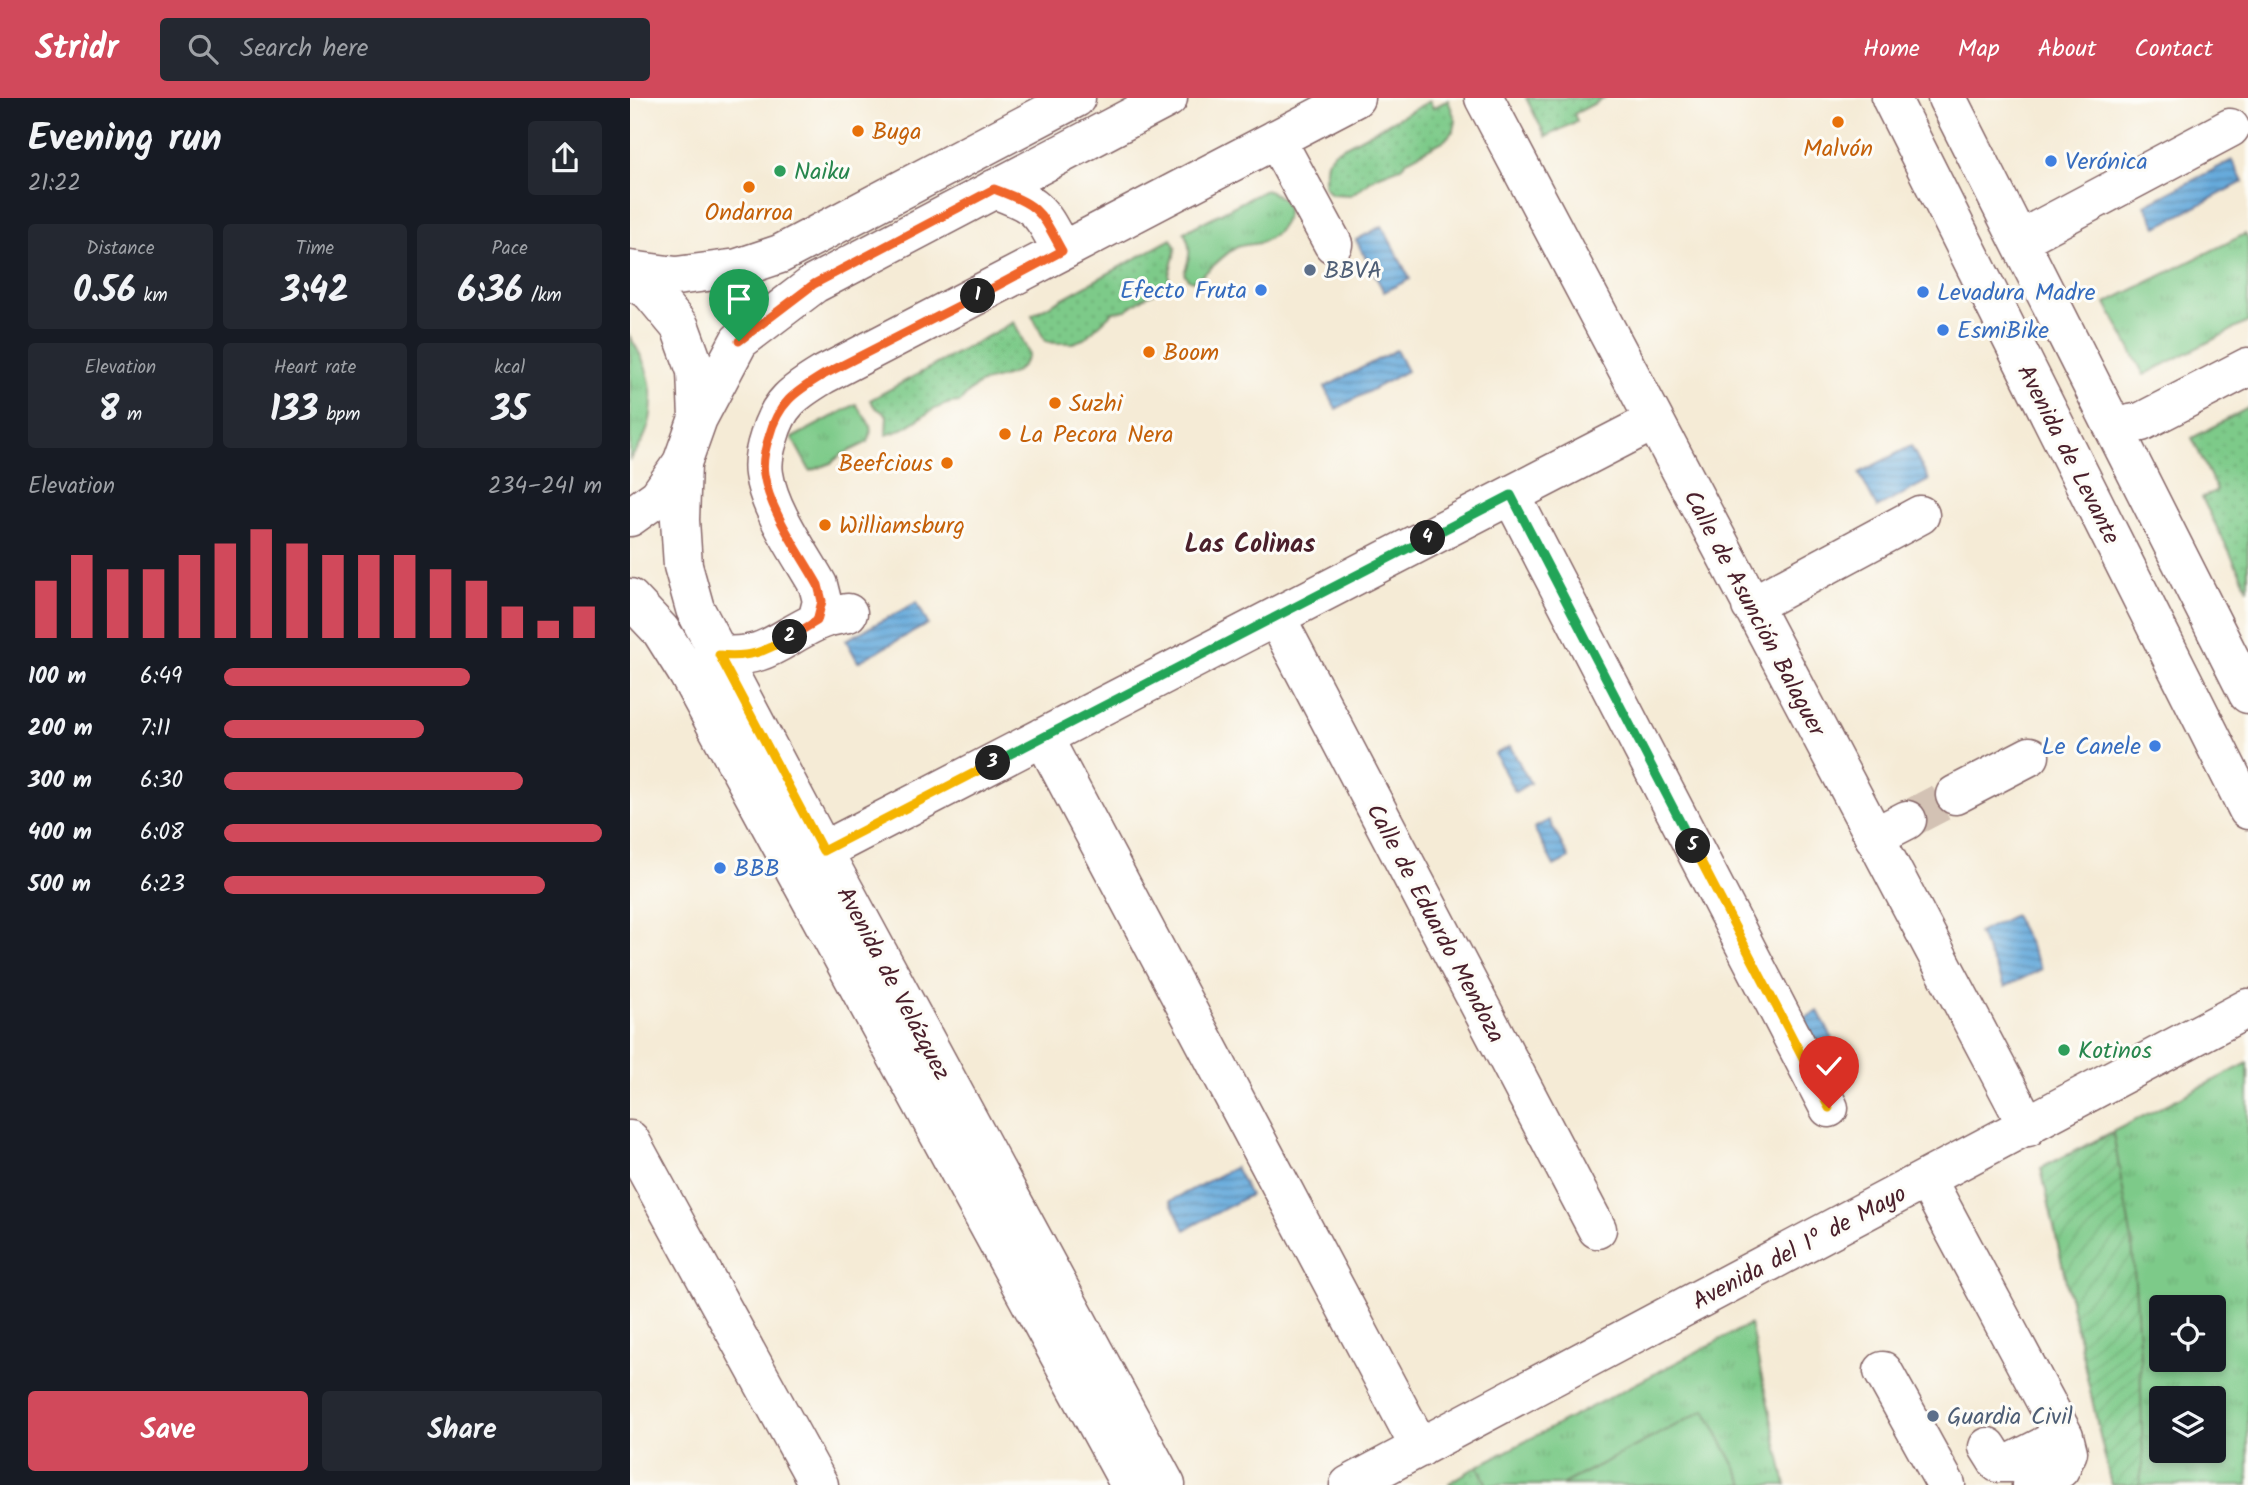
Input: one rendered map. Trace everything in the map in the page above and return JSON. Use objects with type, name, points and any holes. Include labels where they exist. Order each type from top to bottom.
[{"type":"street","points":[[630,270],[677,276],[738,268],[780,254],[1076,98]]},
{"type":"street","points":[[630,517],[658,497],[682,463],[698,418],[739,341],[814,284],[1168,98]]},
{"type":"street","points":[[719,655],[759,653],[832,617],[822,601],[818,585],[771,498],[764,474],[765,451],[773,423],[780,408],[799,389],[1355,98]]},
{"type":"street","name":"Calle de Asunción Balaguer","points":[[1485,98],[1751,606],[1890,829],[2028,1127]]},
{"type":"street","name":"Avenida de Levante","points":[[1891,98],[2248,810]]},
{"type":"street","points":[[1947,98],[2248,694]]},
{"type":"street","points":[[2019,240],[2230,128]]},
{"type":"street","points":[[1276,139],[1333,244]]},
{"type":"street","points":[[994,189],[1035,207],[1062,251]]},
{"type":"street","points":[[630,280],[650,291],[680,327],[696,371],[698,418]]},
{"type":"street","points":[[2114,427],[2141,422],[2248,367]]},
{"type":"street","points":[[823,851],[1654,421]]},
{"type":"street","name":"Avenida de Velázquez","points":[[682,463],[680,520],[683,566],[695,609],[1166,1485]]},
{"type":"street","points":[[1511,495],[1829,1108]]},
{"type":"street","points":[[1751,606],[1920,515]]},
{"type":"street","name":"Avenida de Velázquez","points":[[630,598],[661,631],[688,674],[1130,1485]]},
{"type":"street","name":"Calle de Eduardo Mendoza","points":[[1276,617],[1597,1229]]},
{"type":"street","points":[[1043,737],[1403,1466]]},
{"type":"street","points":[[1955,795],[2030,756]]},
{"type":"street","name":"Avenida del 1º de Mayo","points":[[1349,1485],[1403,1466],[2248,1008]]},
{"type":"street","points":[[630,1139],[819,1485]]},
{"type":"street","points":[[1927,1180],[2064,1436],[2068,1452],[2060,1469],[2031,1485]]},
{"type":"street","points":[[1883,1371],[1946,1485]]},
{"type":"street","points":[[1988,1447],[1998,1463],[2011,1463],[2064,1436]]},
{"type":"green space","points":[[1526,98],[1605,98],[1574,114],[1577,121],[1546,137]]},
{"type":"green space","points":[[1448,100],[1456,121],[1454,130],[1445,140],[1409,159],[1401,167],[1377,176],[1351,195],[1331,194],[1324,185],[1327,161],[1334,152],[1430,101],[1433,108]]},
{"type":"green space","points":[[1265,190],[1277,195],[1287,209],[1283,225],[1277,232],[1259,243],[1237,247],[1192,281],[1187,278],[1184,273],[1189,248],[1184,232]]},
{"type":"green space","points":[[2245,234],[2248,239],[2248,322],[2144,375],[2106,303]]},
{"type":"green space","points":[[1171,239],[1176,248],[1169,286],[1126,310],[1113,312],[1084,339],[1073,343],[1045,341],[1032,315]]},
{"type":"green space","points":[[1014,322],[1029,354],[1020,368],[1010,375],[979,384],[960,402],[949,403],[931,411],[886,435],[887,415],[870,400]]},
{"type":"green space","points":[[630,337],[645,367],[652,399],[647,430],[630,459]]},
{"type":"green space","points":[[856,404],[870,426],[868,442],[831,463],[810,471],[792,438]]},
{"type":"green space","points":[[2248,408],[2248,589],[2202,498],[2217,490],[2192,438]]},
{"type":"green space","points":[[2248,1063],[2248,1485],[2111,1485],[2041,1168]]},
{"type":"green space","points":[[2113,1133],[2132,1241],[2140,1353],[2143,1465],[2139,1485],[2111,1485],[2041,1168]]},
{"type":"green space","points":[[1750,1324],[1786,1485],[1487,1485],[1478,1466]]},
{"type":"green space","points":[[1705,1410],[1745,1485],[1561,1485]]},
{"type":"green space","points":[[1478,1466],[1487,1485],[1450,1485],[1449,1483]]},
{"type":"water","points":[[2232,160],[2243,182],[2157,227],[2145,205]]},
{"type":"water","points":[[1382,226],[1410,279],[1384,292],[1356,240]]},
{"type":"water","points":[[1396,350],[1407,371],[1336,409],[1325,387]]},
{"type":"water","points":[[1911,446],[1929,480],[1877,508],[1859,473]]},
{"type":"water","points":[[917,602],[928,624],[858,662],[846,640]]},
{"type":"water","points":[[1510,746],[1530,783],[1515,792],[1495,754]]},
{"type":"water","points":[[1549,820],[1569,858],[1554,866],[1534,828]]},
{"type":"water","points":[[2014,915],[2042,969],[2005,987],[1978,933]]},
{"type":"water","points":[[1818,1011],[1836,1045],[1821,1053],[1803,1019]]},
{"type":"water","points":[[1235,1167],[1250,1195],[1185,1230],[1170,1201]]},
{"type":"tunnel","points":[[1907,820],[1955,795]]},
{"type":"place","name":"Malvón","points":[[1838,122]]},
{"type":"place","name":"Buga","points":[[858,131]]},
{"type":"place","name":"Verónica","points":[[2051,161]]},
{"type":"place","name":"Naiku","points":[[780,171]]},
{"type":"place","name":"Ondarroa","points":[[749,187]]},
{"type":"place","name":"BBVA","points":[[1310,270]]},
{"type":"place","name":"Efecto Fruta","points":[[1261,290]]},
{"type":"place","name":"Levadura Madre","points":[[1923,292]]},
{"type":"place","name":"EsmiBike","points":[[1943,330]]},
{"type":"place","name":"Boom","points":[[1149,352]]},
{"type":"place","name":"Suzhi","points":[[1055,403]]},
{"type":"place","name":"La Pecora Nera","points":[[1005,434]]},
{"type":"place","name":"Beefcious","points":[[947,463]]},
{"type":"place","name":"Williamsburg","points":[[825,525]]},
{"type":"place","name":"Le Canele","points":[[2155,746]]},
{"type":"place","name":"BBB","points":[[720,868]]},
{"type":"place","name":"Kotinos","points":[[2064,1050]]},
{"type":"place","name":"Guardia Civil","points":[[1933,1416]]},
{"type":"district","name":"Las Colinas","points":[[1250,543]]},
{"type":"route","points":[[739,341],[814,284],[994,189],[1020,198],[1035,207],[1042,214],[1062,251],[799,389],[780,408],[773,423],[765,451],[764,474],[771,498],[818,585],[822,601],[817,621],[769,649],[750,656],[719,655],[823,851],[1511,495],[1829,1108]]}]
